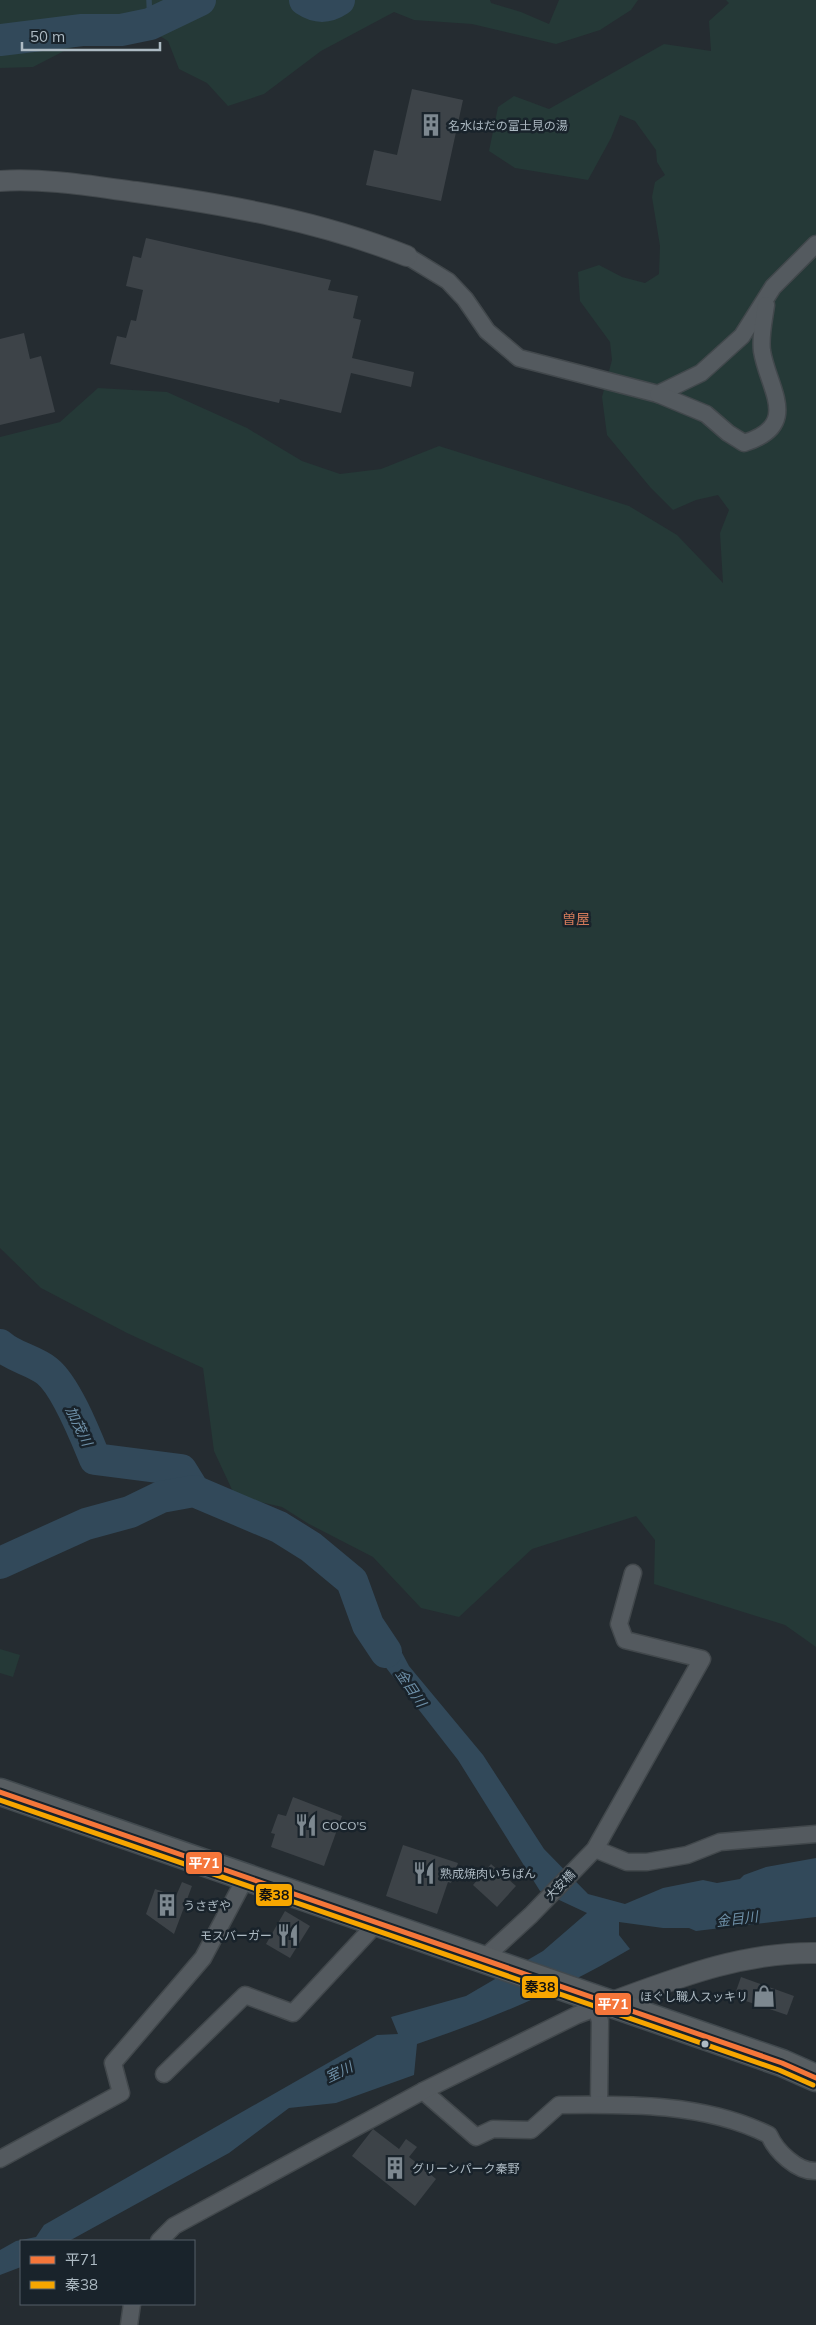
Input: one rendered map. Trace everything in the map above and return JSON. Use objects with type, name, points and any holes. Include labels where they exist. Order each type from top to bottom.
[{"type":"main road","points":[[0,1792],[490,1962],[597,2002],[782,2063],[816,2078]]},
{"type":"street","points":[[0,181],[43,181],[231,206],[339,232],[407,256],[448,281],[465,299],[487,331],[520,358],[658,394],[706,414],[728,433],[744,443],[760,438],[770,430],[778,412],[776,395],[762,353],[761,338],[767,298]]},
{"type":"street","points":[[658,394],[701,373],[742,336],[778,281],[816,244]]},
{"type":"street","name":"大安橋","points":[[490,1962],[531,1915],[592,1852],[702,1659],[625,1640],[619,1624],[633,1573]]},
{"type":"street","points":[[592,1852],[627,1862],[647,1862],[687,1856],[720,1842],[816,1834]]},
{"type":"street","points":[[0,2159],[121,2093],[112,2063],[203,1958],[246,1878]]},
{"type":"street","points":[[164,2074],[245,1995],[293,2013],[377,1923]]},
{"type":"street","points":[[160,2240],[174,2226],[424,2091],[577,2015],[597,2002],[698,1970],[738,1960],[786,1952],[816,1952]]},
{"type":"street","points":[[597,2002],[600,2021],[599,2104]]},
{"type":"street","points":[[424,2091],[476,2137],[493,2129],[531,2130],[559,2105],[660,2106],[723,2117],[753,2127],[769,2135],[773,2144],[802,2169],[816,2170]]},
{"type":"street","points":[[129,2325],[132,2305]]},
{"type":"green space","points":[[0,0],[490,0],[491,3],[521,12],[549,24],[559,0],[638,0],[631,10],[600,30],[556,44],[472,24],[414,20],[394,12],[321,51],[264,94],[228,106],[207,83],[179,69],[168,41],[142,25],[118,39],[101,37],[68,49],[33,67],[0,68]]},
{"type":"green space","points":[[726,0],[816,0],[816,1647],[785,1625],[654,1584],[655,1540],[636,1516],[532,1549],[459,1617],[421,1608],[373,1557],[309,1524],[282,1507],[235,1496],[214,1451],[203,1368],[127,1333],[41,1288],[0,1248],[0,437],[60,422],[98,388],[167,392],[247,428],[302,461],[340,474],[381,469],[439,446],[629,506],[677,535],[723,583],[720,533],[729,510],[718,495],[696,500],[673,510],[650,487],[607,435],[602,397],[612,360],[610,342],[580,301],[578,272],[599,265],[622,277],[645,283],[659,274],[660,246],[652,197],[655,182],[665,175],[657,162],[656,150],[635,121],[620,115],[611,138],[588,180],[515,168],[489,151],[498,107],[514,96],[549,109],[664,44],[711,51],[709,21],[729,3]]},
{"type":"green space","points":[[0,1649],[20,1655],[13,1677],[0,1673]]},
{"type":"water","name":"室川","points":[[360,1612],[400,1649],[409,1666],[483,1755],[544,1849],[588,1894],[625,1904],[663,1888],[703,1880],[717,1883],[740,1879],[744,1875],[766,1867],[816,1858],[816,1917],[696,1931],[689,1928],[663,1928],[619,1922],[619,1935],[630,1949],[553,1990],[472,2024],[417,2044],[414,2075],[336,2103],[289,2108],[229,2153],[71,2240],[21,2240],[36,2237],[44,2225],[377,2035],[398,2034],[391,2017],[466,1996],[543,1951],[587,1913],[540,1891],[458,1760],[359,1633]]},
{"type":"water","points":[[20,2240],[20,2267],[0,2275],[0,2250]]},
{"type":"building","name":"名水はだの富士見の湯","points":[[412,89],[463,100],[441,201],[366,185],[374,150],[397,155]]},
{"type":"building","points":[[146,238],[331,280],[328,290],[358,296],[353,318],[361,320],[352,358],[414,372],[411,387],[351,373],[341,413],[280,399],[279,403],[110,364],[117,336],[126,338],[131,320],[136,321],[143,290],[126,286],[133,256],[141,258]]},
{"type":"building","points":[[24,333],[30,359],[41,356],[55,412],[0,425],[0,339]]},
{"type":"building","name":"COCO'S","points":[[293,1797],[342,1816],[324,1866],[271,1847],[275,1834],[271,1833],[278,1814],[286,1816]]},
{"type":"building","name":"熟成焼肉いちばん","points":[[403,1845],[458,1863],[451,1883],[448,1882],[437,1914],[386,1896]]},
{"type":"building","points":[[491,1864],[516,1886],[497,1907],[473,1885]]},
{"type":"building","name":"うさぎや","points":[[182,1882],[192,1886],[174,1934],[146,1914],[155,1889],[176,1896]]},
{"type":"building","name":"モスバーガー","points":[[285,1911],[310,1926],[290,1958],[266,1944]]},
{"type":"building","name":"ほぐし職人スッキリ","points":[[741,1977],[794,1996],[787,2015],[734,1997]]},
{"type":"building","name":"グリーンパーク秦野","points":[[373,2129],[399,2149],[406,2139],[417,2147],[409,2157],[426,2170],[432,2162],[437,2165],[430,2174],[436,2179],[415,2206],[352,2156]]},
{"type":"waterway","points":[[149,0],[150,24]]},
{"type":"waterway","name":"加茂川","points":[[0,40],[82,30],[121,30],[150,24],[200,0]]},
{"type":"waterway","name":"加茂川","points":[[305,0],[322,6],[339,0]]},
{"type":"waterway","name":"加茂川","points":[[0,1345],[11,1353],[41,1367],[54,1378],[75,1412],[95,1459],[181,1470],[194,1491]]},
{"type":"waterway","name":"金目川","points":[[0,1563],[86,1524],[130,1512],[161,1497],[194,1491],[279,1527],[311,1547],[352,1581],[368,1625],[386,1652]]},
{"type":"transit line","name":"平71","points":[[0,1792],[782,2063],[816,2078]]},
{"type":"transit line","name":"秦38","points":[[0,1800],[779,2070],[813,2085]]},
{"type":"place","name":"名水はだの富士見の湯","points":[[431,125]]},
{"type":"place","name":"COCO'S","points":[[306,1825]]},
{"type":"place","name":"熟成焼肉いちばん","points":[[424,1873]]},
{"type":"place","name":"うさぎや","points":[[167,1905]]},
{"type":"place","name":"モスバーガー","points":[[288,1935]]},
{"type":"place","name":"ほぐし職人スッキリ","points":[[764,1996]]},
{"type":"place","name":"グリーンパーク秦野","points":[[395,2168]]},
{"type":"district","name":"曽屋","points":[[576,919]]}]
